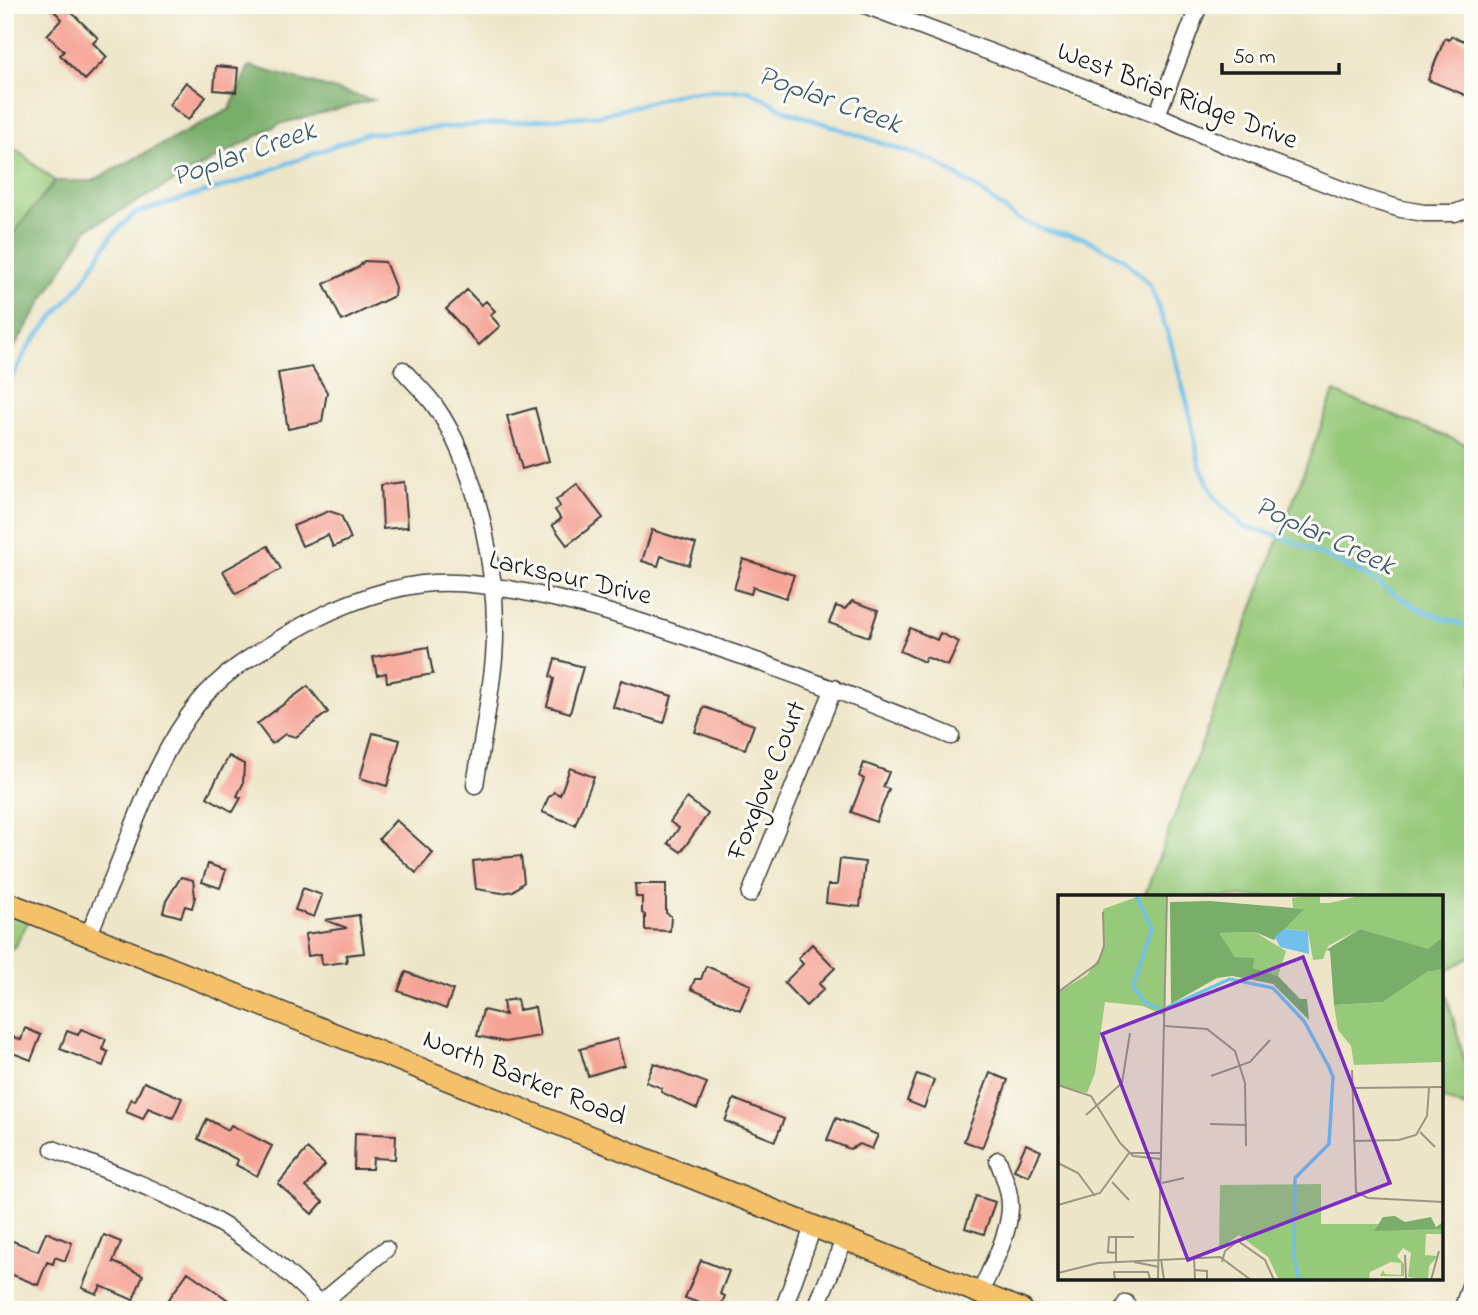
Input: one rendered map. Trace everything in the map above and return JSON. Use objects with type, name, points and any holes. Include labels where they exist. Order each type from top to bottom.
[{"type":"main road","name":"North Barker Road","points":[[5,902],[1022,1310]]},
{"type":"street","name":"West Briar Ridge Drive","points":[[865,5],[1157,115],[1364,198],[1424,213],[1455,212],[1473,206]]},
{"type":"street","points":[[1157,115],[1199,5]]},
{"type":"street","points":[[403,370],[434,404],[453,436],[472,481],[484,531],[491,585],[494,655],[475,785]]},
{"type":"street","name":"Larkspur Drive","points":[[89,935],[162,759],[181,726],[200,701],[234,668],[297,628],[362,598],[425,584],[491,585],[603,610],[742,654],[951,736]]},
{"type":"street","name":"Foxglove Court","points":[[750,894],[834,688]]},
{"type":"street","points":[[53,1149],[186,1203],[216,1219],[285,1270],[321,1307],[386,1249]]},
{"type":"street","points":[[981,1294],[1003,1242],[1010,1208],[998,1160]]},
{"type":"street","points":[[783,1310],[813,1227]]},
{"type":"street","points":[[815,1310],[844,1240]]},
{"type":"street","points":[[1462,1310],[1473,1277]]},
{"type":"green space","points":[[249,66],[373,100],[279,124],[87,229],[5,362],[5,244],[55,181],[92,181],[230,109]]},
{"type":"green space","points":[[5,141],[55,181],[5,244]]},
{"type":"green space","points":[[1334,392],[1473,447],[1473,955],[1443,973],[1443,895],[1145,895]]},
{"type":"green space","points":[[5,902],[33,913],[15,946],[5,955]]},
{"type":"green space","points":[[1443,981],[1473,1091],[1473,1111],[1443,1099]]},
{"type":"building","points":[[48,5],[77,5],[71,12],[98,38],[93,43],[107,57],[85,80],[60,55],[64,51],[47,35],[62,19]]},
{"type":"building","points":[[1451,36],[1473,44],[1473,89],[1470,97],[1428,80],[1445,38],[1449,40]]},
{"type":"building","points":[[216,66],[238,68],[236,92],[214,90]]},
{"type":"building","points":[[186,82],[206,97],[188,120],[169,105]]},
{"type":"building","points":[[364,261],[385,262],[395,287],[394,296],[342,321],[324,284],[359,267]]},
{"type":"building","points":[[467,290],[481,305],[486,301],[495,311],[490,315],[500,326],[479,345],[446,309]]},
{"type":"building","points":[[312,367],[327,392],[322,422],[288,429],[278,373]]},
{"type":"building","points":[[535,408],[549,461],[522,469],[507,416]]},
{"type":"building","points":[[404,482],[408,527],[383,529],[381,485]]},
{"type":"building","points":[[577,484],[603,518],[567,545],[552,525],[561,519],[555,510],[560,506],[556,500]]},
{"type":"building","points":[[329,511],[341,515],[351,539],[333,547],[328,535],[302,546],[293,526]]},
{"type":"building","points":[[652,530],[696,544],[689,565],[661,556],[658,566],[642,561]]},
{"type":"building","points":[[268,546],[281,569],[236,594],[223,571]]},
{"type":"building","points":[[743,559],[794,575],[786,598],[753,587],[751,594],[734,589]]},
{"type":"building","points":[[852,601],[878,610],[869,637],[829,623],[836,606],[845,609]]},
{"type":"building","points":[[910,628],[937,640],[940,633],[959,642],[948,666],[926,657],[924,662],[900,651]]},
{"type":"building","points":[[428,647],[433,674],[387,682],[386,673],[377,675],[373,657]]},
{"type":"building","points":[[555,659],[583,667],[570,713],[547,706],[554,679],[550,676]]},
{"type":"building","points":[[621,680],[672,696],[664,723],[613,707]]},
{"type":"building","points":[[308,686],[328,712],[296,737],[285,734],[272,744],[257,724]]},
{"type":"building","points":[[704,707],[754,725],[745,749],[695,732]]},
{"type":"building","points":[[373,733],[400,740],[387,786],[360,778]]},
{"type":"building","points":[[229,756],[244,764],[243,784],[237,796],[241,798],[233,812],[207,797]]},
{"type":"building","points":[[864,763],[889,772],[883,787],[889,789],[876,822],[851,812],[864,779],[859,776]]},
{"type":"building","points":[[570,768],[594,777],[575,825],[542,812],[554,792],[560,795]]},
{"type":"building","points":[[687,798],[708,814],[681,852],[668,843],[679,828],[670,822]]},
{"type":"building","points":[[396,820],[433,853],[416,873],[379,839]]},
{"type":"building","points":[[521,856],[524,882],[513,891],[502,893],[476,889],[473,861]]},
{"type":"building","points":[[840,859],[865,862],[860,907],[826,903],[828,885],[837,885]]},
{"type":"building","points":[[208,864],[226,870],[220,888],[202,882]]},
{"type":"building","points":[[181,877],[193,880],[195,897],[192,908],[185,906],[181,917],[163,912],[166,901]]},
{"type":"building","points":[[635,884],[666,884],[666,913],[671,916],[670,931],[645,930],[642,897],[636,897]]},
{"type":"building","points":[[303,888],[322,895],[314,917],[295,910]]},
{"type":"building","points":[[359,915],[364,953],[346,955],[347,962],[322,965],[321,954],[308,956],[305,934],[347,928],[325,920]]},
{"type":"building","points":[[812,944],[835,968],[819,984],[824,989],[806,1006],[784,983],[803,964],[798,958]]},
{"type":"building","points":[[706,966],[751,985],[740,1010],[691,989],[695,979],[701,979]]},
{"type":"building","points":[[406,972],[453,990],[446,1009],[398,991]]},
{"type":"building","points":[[517,999],[519,1010],[535,1007],[540,1036],[505,1042],[477,1036],[483,1010],[505,1015],[503,1001]]},
{"type":"building","points":[[25,1028],[41,1035],[31,1060],[5,1050],[5,1034],[21,1040]]},
{"type":"building","points":[[81,1029],[106,1039],[102,1049],[108,1052],[103,1066],[60,1049],[67,1031],[78,1035]]},
{"type":"building","points":[[617,1039],[624,1065],[588,1076],[580,1049]]},
{"type":"building","points":[[654,1063],[707,1083],[697,1109],[661,1092],[662,1088],[646,1082]]},
{"type":"building","points":[[990,1073],[1008,1080],[982,1148],[964,1141]]},
{"type":"building","points":[[917,1074],[934,1080],[924,1108],[907,1101]]},
{"type":"building","points":[[144,1082],[182,1098],[173,1118],[148,1108],[143,1119],[126,1112],[131,1099],[135,1101]]},
{"type":"building","points":[[734,1099],[784,1119],[775,1141],[725,1121]]},
{"type":"building","points":[[836,1118],[878,1135],[872,1149],[860,1144],[850,1149],[827,1140]]},
{"type":"building","points":[[207,1119],[228,1130],[231,1125],[272,1146],[257,1176],[236,1165],[238,1160],[198,1139]]},
{"type":"building","points":[[355,1133],[396,1135],[395,1159],[373,1158],[372,1169],[354,1169]]},
{"type":"building","points":[[1026,1144],[1041,1151],[1029,1176],[1014,1170]]},
{"type":"building","points":[[307,1149],[325,1165],[306,1187],[323,1202],[312,1214],[278,1184]]},
{"type":"building","points":[[976,1196],[995,1202],[984,1234],[965,1228]]},
{"type":"building","points":[[46,1232],[72,1243],[65,1261],[55,1257],[53,1264],[47,1262],[38,1285],[5,1272],[5,1238],[38,1251]]},
{"type":"building","points":[[104,1235],[121,1242],[113,1262],[143,1275],[133,1300],[101,1286],[97,1294],[82,1288]]},
{"type":"building","points":[[701,1260],[729,1271],[720,1294],[725,1296],[719,1310],[685,1298]]},
{"type":"building","points":[[188,1272],[231,1302],[225,1310],[185,1310],[169,1299]]},
{"type":"waterway","name":"Poplar Creek","points":[[5,390],[29,346],[82,283],[112,235],[135,213],[242,181],[365,134],[601,115],[686,92],[748,90],[784,110],[934,161],[978,189],[1017,219],[1051,232],[1084,238],[1123,258],[1151,286],[1170,340],[1188,406],[1200,466],[1215,498],[1243,526],[1285,538],[1363,574],[1421,610],[1473,628]]}]
